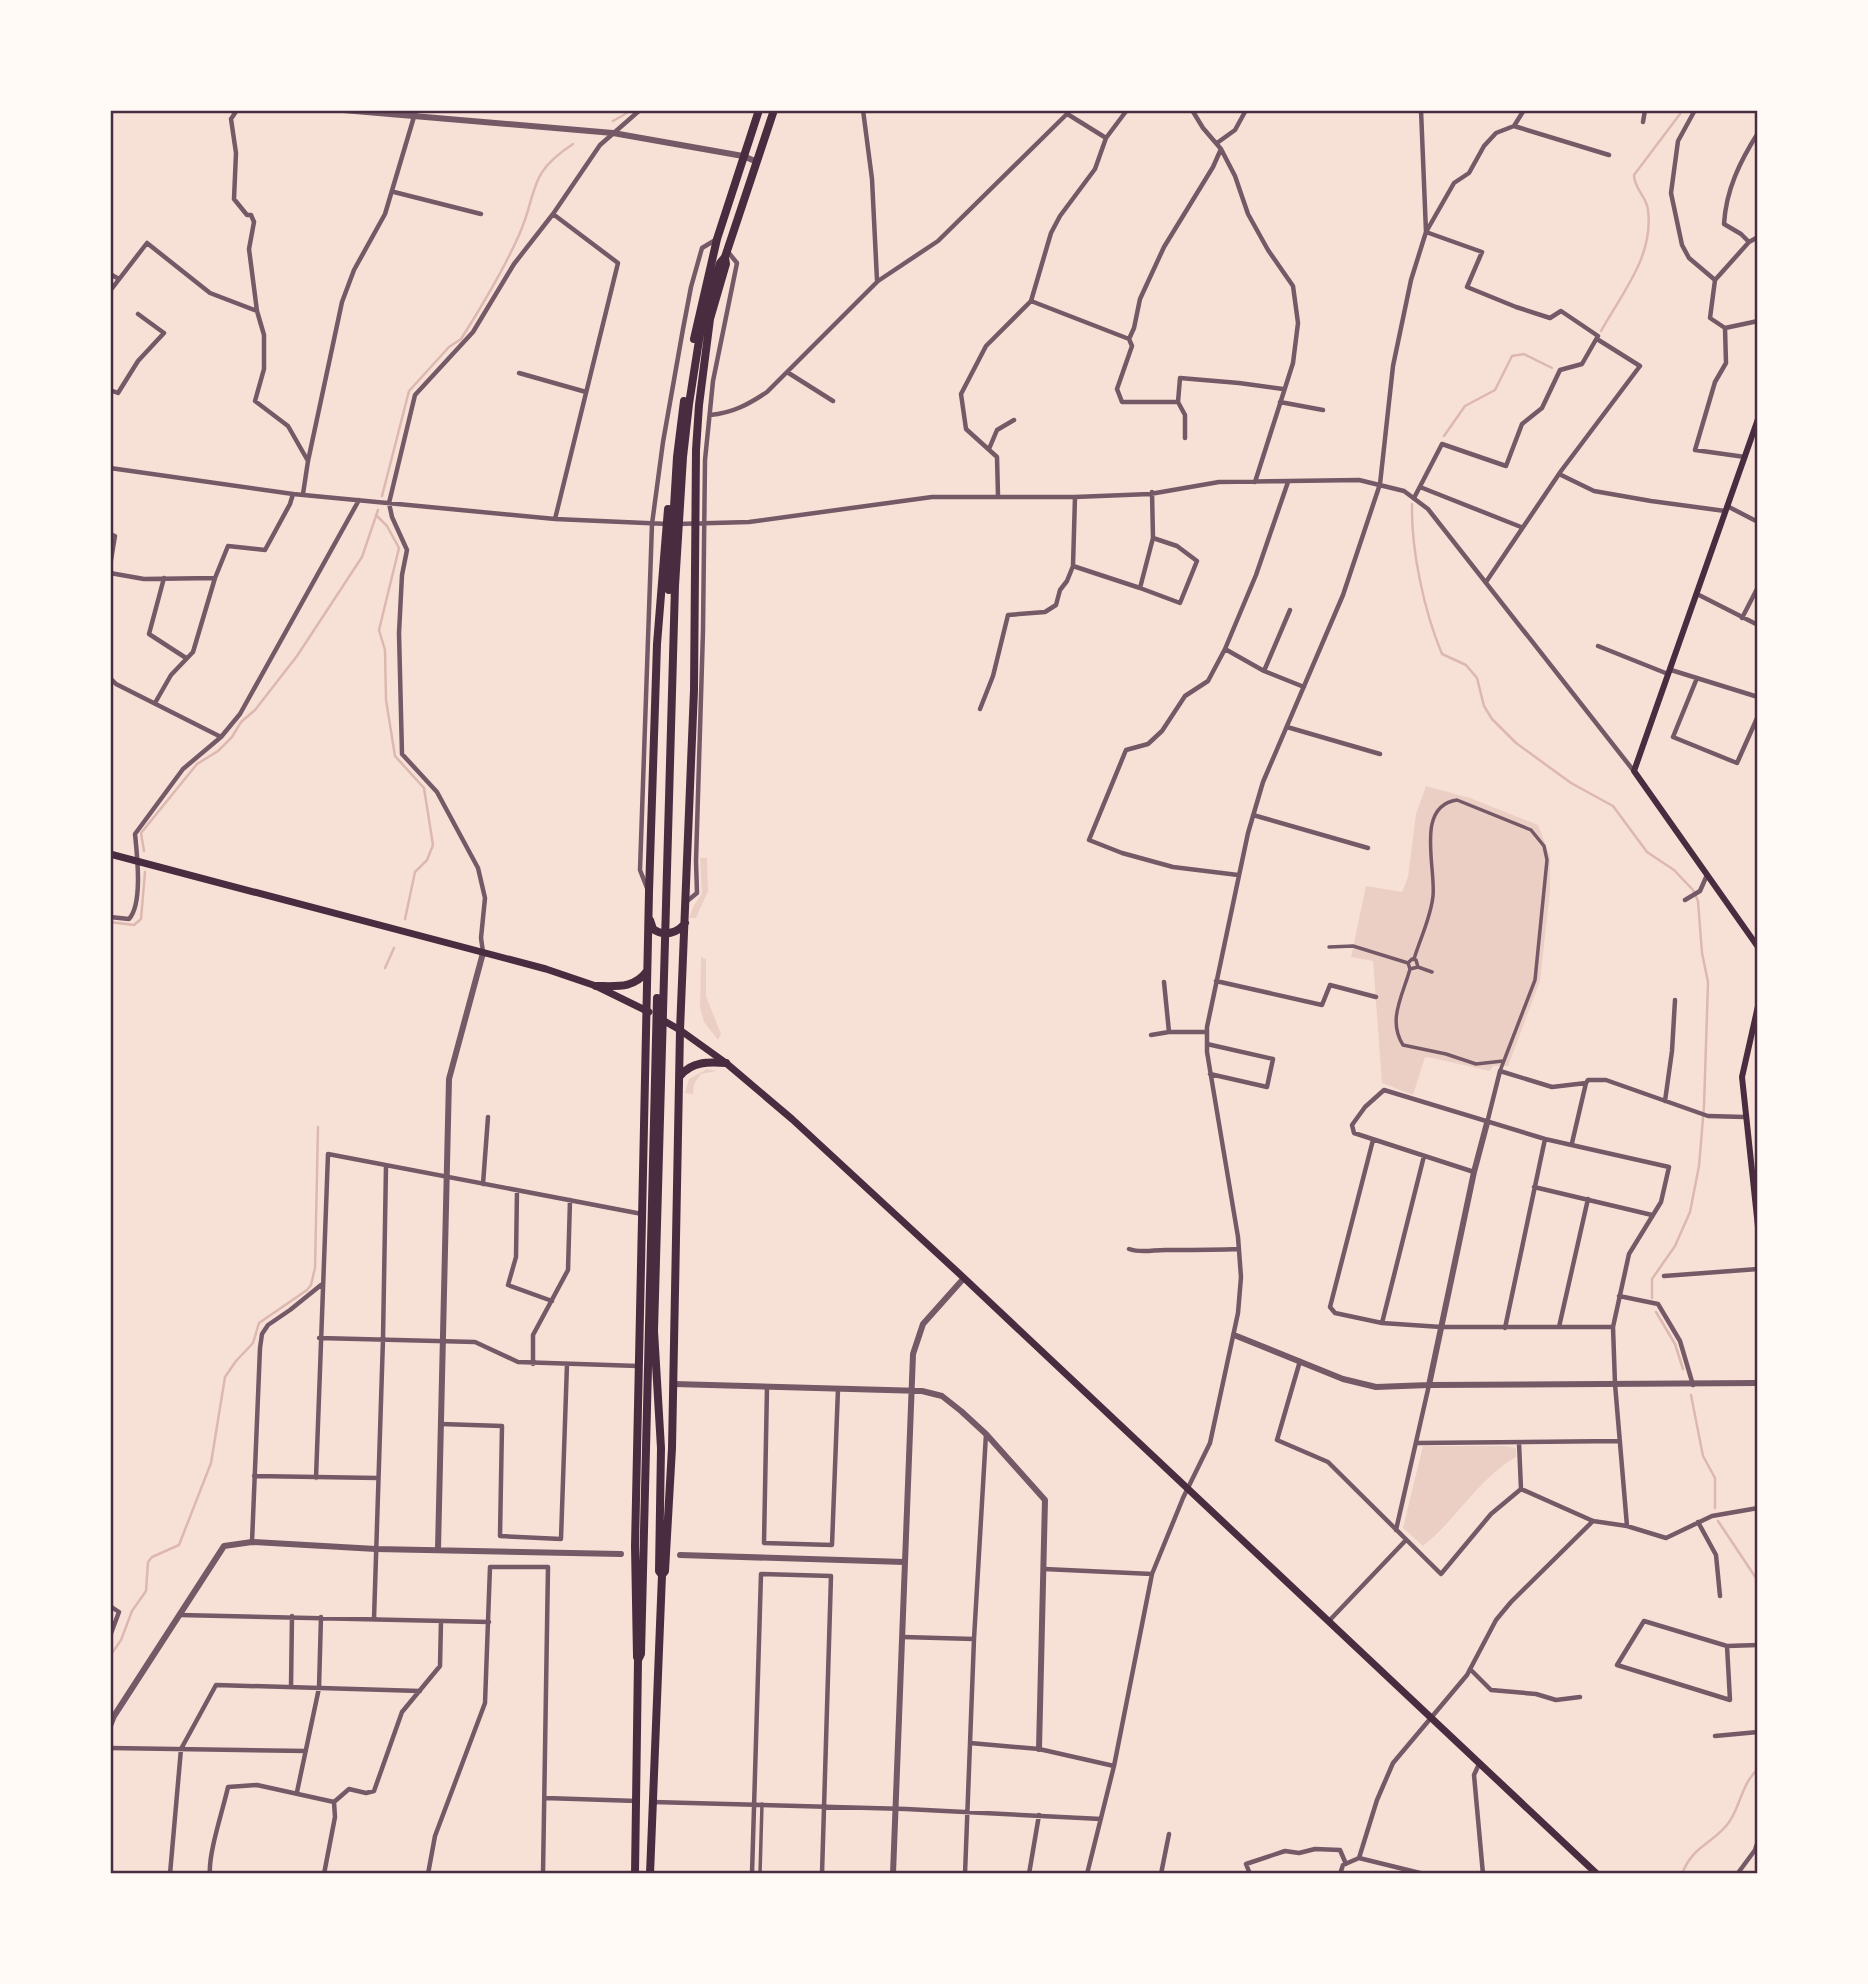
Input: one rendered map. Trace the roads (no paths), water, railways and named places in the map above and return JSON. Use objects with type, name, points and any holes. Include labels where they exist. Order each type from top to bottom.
[{"type":"highway","points":[[662,1575],[659,1571],[661,1448],[654,1331],[669,740],[678,515],[698,319],[717,239],[759,110]]},
{"type":"highway","points":[[638,1660],[641,1654],[667,645],[677,457],[690,404],[704,317],[720,263],[726,254],[774,110]]},
{"type":"highway","points":[[650,1874],[662,1575],[665,1571],[674,1384],[680,1030],[695,640],[696,450],[690,404]]},
{"type":"highway","points":[[635,1874],[638,1660],[635,1546],[648,913],[664,540],[672,465],[677,457]]},
{"type":"highway","points":[[648,913],[653,929],[658,932],[676,931],[685,923]]},
{"type":"highway","points":[[596,986],[630,985],[647,971]]},
{"type":"highway","points":[[680,1076],[696,1064],[726,1063]]},
{"type":"main road","points":[[1758,419],[1634,771],[1758,947]]},
{"type":"main road","points":[[110,854],[546,969],[596,986],[680,1030],[752,1084],[964,1278],[1597,1874]]},
{"type":"main road","points":[[1758,1006],[1742,1077],[1758,1227]]},
{"type":"street","points":[[237,110],[231,118],[236,153],[233,199],[247,215],[251,215],[254,222],[248,249],[257,311],[264,334],[264,369],[255,401],[288,426],[308,461]]},
{"type":"street","points":[[343,110],[415,113],[613,133],[743,156],[755,161]]},
{"type":"street","points":[[438,1549],[449,1178],[449,1079],[483,953],[481,938],[485,898],[478,868],[437,792],[402,754],[399,633],[402,575],[407,550],[392,517],[389,503],[415,395],[473,332],[514,264],[553,214],[600,145],[640,110]]},
{"type":"street","points":[[863,110],[872,178],[877,281]]},
{"type":"street","points":[[998,496],[997,457],[965,429],[961,394],[986,346],[1031,301],[1051,233],[1060,216],[1096,169],[1106,138],[1127,110]]},
{"type":"street","points":[[1192,110],[1221,149],[1235,176],[1248,214],[1268,250],[1293,286],[1298,323],[1293,363],[1255,482]]},
{"type":"street","points":[[1217,143],[1235,130],[1246,110]]},
{"type":"street","points":[[1421,110],[1426,232]]},
{"type":"street","points":[[1514,127],[1524,110]]},
{"type":"street","points":[[1643,122],[1645,110]]},
{"type":"street","points":[[1695,110],[1678,141],[1671,193],[1682,245],[1689,258],[1715,280]]},
{"type":"street","points":[[710,415],[726,414],[748,405],[767,392],[877,281],[938,241],[1070,112],[1106,138]]},
{"type":"street","points":[[303,494],[342,302],[354,270],[394,192],[415,113]]},
{"type":"street","points":[[1087,1874],[1114,1766],[1152,1574],[1210,1443],[1234,1335],[1241,1277],[1239,1249],[1210,1074],[1207,1032],[1238,874],[1264,782],[1343,595],[1380,484],[1394,366],[1412,280],[1426,232],[1454,183],[1469,173],[1484,146],[1496,133],[1514,127],[1609,155]]},
{"type":"street","points":[[1749,242],[1724,224],[1725,211],[1737,170],[1758,133]]},
{"type":"street","points":[[1178,402],[1122,402],[1117,389],[1132,346],[1129,338],[1140,299],[1164,247],[1213,167],[1221,149]]},
{"type":"street","points":[[394,192],[481,214]]},
{"type":"street","points":[[553,214],[618,263],[555,519]]},
{"type":"street","points":[[1426,232],[1482,252],[1467,288],[1550,318],[1561,311],[1598,336],[1597,339],[1640,366],[1521,527],[1486,582]]},
{"type":"street","points":[[1758,237],[1749,242],[1715,280],[1710,318],[1725,328],[1758,321]]},
{"type":"street","points":[[649,892],[640,870],[652,524],[663,442],[691,287],[702,248],[717,239]]},
{"type":"street","points":[[110,291],[147,243],[210,293],[257,311]]},
{"type":"street","points":[[687,902],[697,893],[705,460],[715,370],[737,263],[726,254]]},
{"type":"street","points":[[110,274],[119,279]]},
{"type":"street","points":[[1031,301],[1129,338]]},
{"type":"street","points":[[110,390],[118,393],[138,361],[164,333],[138,314]]},
{"type":"street","points":[[1725,328],[1726,363],[1715,382],[1695,450],[1745,457]]},
{"type":"street","points":[[1414,498],[1442,444],[1506,466],[1522,424],[1542,408],[1560,369],[1582,365],[1597,339]]},
{"type":"street","points":[[787,372],[833,401]]},
{"type":"street","points":[[519,373],[586,392]]},
{"type":"street","points":[[1185,438],[1185,415],[1178,402],[1180,378],[1283,389]]},
{"type":"street","points":[[1280,402],[1323,410]]},
{"type":"street","points":[[989,449],[997,430],[1014,420]]},
{"type":"street","points":[[110,468],[293,494],[555,519],[652,524],[749,522],[932,497],[1075,497],[1152,492],[1219,482],[1359,480],[1380,484],[1404,491],[1428,509],[1634,771]]},
{"type":"street","points":[[1559,474],[1594,491],[1651,501],[1726,508],[1758,522]]},
{"type":"street","points":[[1238,874],[1173,867],[1122,853],[1089,840],[1126,750],[1148,744],[1162,731],[1185,696],[1208,681],[1225,649],[1256,575],[1288,482]]},
{"type":"street","points":[[1420,487],[1521,527]]},
{"type":"street","points":[[1139,588],[1153,538],[1152,492]]},
{"type":"street","points":[[155,703],[171,676],[193,652],[215,578],[228,546],[265,550],[293,494]]},
{"type":"street","points":[[980,709],[993,676],[1008,615],[1045,612],[1056,606],[1060,590],[1073,566],[1075,497]]},
{"type":"street","points":[[110,917],[129,919],[135,912],[138,862],[135,834],[183,769],[221,737],[240,714],[359,500]]},
{"type":"street","points":[[110,534],[115,536],[110,566]]},
{"type":"street","points":[[1073,566],[1180,603],[1197,561],[1177,546],[1153,538]]},
{"type":"street","points":[[110,573],[144,579],[215,578]]},
{"type":"street","points":[[164,578],[149,634],[186,658]]},
{"type":"street","points":[[1742,618],[1758,587]]},
{"type":"street","points":[[1697,594],[1758,625]]},
{"type":"street","points":[[1264,671],[1290,610]]},
{"type":"street","points":[[1598,646],[1670,672],[1758,697]]},
{"type":"street","points":[[1225,649],[1264,671],[1304,687]]},
{"type":"street","points":[[110,678],[116,684],[221,737]]},
{"type":"street","points":[[1697,678],[1673,737],[1737,763],[1758,716]]},
{"type":"street","points":[[1287,727],[1380,754]]},
{"type":"street","points":[[1396,1530],[1474,1172],[1503,1061],[1535,980],[1547,860],[1544,846],[1531,830],[1457,800],[1446,801],[1437,810],[1433,820],[1431,852],[1433,897],[1414,959],[1408,963]]},
{"type":"street","points":[[1253,815],[1368,848]]},
{"type":"street","points":[[1685,900],[1700,891],[1707,875]]},
{"type":"street","points":[[1329,947],[1353,946],[1408,963]]},
{"type":"street","points":[[1414,959],[1418,962],[1418,967]]},
{"type":"street","points":[[1408,963],[1410,969],[1395,1021],[1396,1034],[1404,1045],[1476,1064],[1503,1061]]},
{"type":"street","points":[[1410,969],[1418,967],[1432,972]]},
{"type":"street","points":[[1216,981],[1322,1005],[1330,985],[1376,997]]},
{"type":"street","points":[[1164,982],[1169,1032]]},
{"type":"street","points":[[1665,1101],[1675,1000]]},
{"type":"street","points":[[1151,1035],[1207,1032]]},
{"type":"street","points":[[1207,1044],[1273,1059],[1267,1087],[1210,1074]]},
{"type":"street","points":[[1500,1071],[1552,1087],[1586,1083],[1588,1080],[1606,1080],[1709,1116],[1745,1117]]},
{"type":"street","points":[[1572,1143],[1586,1083]]},
{"type":"street","points":[[1474,1172],[1354,1133],[1352,1125],[1365,1107],[1384,1090],[1545,1139],[1669,1167],[1661,1202],[1629,1254],[1614,1327],[1615,1384],[1627,1526]]},
{"type":"street","points":[[483,1184],[488,1117]]},
{"type":"street","points":[[1505,1328],[1545,1139]]},
{"type":"street","points":[[1373,1140],[1330,1307],[1335,1312],[1382,1323],[1441,1327],[1614,1327]]},
{"type":"street","points":[[316,1478],[328,1154],[642,1214]]},
{"type":"street","points":[[1382,1323],[1424,1156]]},
{"type":"street","points":[[374,1619],[386,1166]]},
{"type":"street","points":[[1534,1187],[1652,1215]]},
{"type":"street","points":[[517,1190],[516,1257],[508,1285],[552,1301]]},
{"type":"street","points":[[1559,1327],[1588,1199]]},
{"type":"street","points":[[533,1364],[533,1335],[568,1270],[570,1200]]},
{"type":"street","points":[[1129,1249],[1140,1252],[1239,1249]]},
{"type":"street","points":[[1664,1276],[1758,1269]]},
{"type":"street","points":[[893,1874],[913,1354],[923,1324],[964,1278]]},
{"type":"street","points":[[252,1542],[262,1334],[268,1325],[322,1284]]},
{"type":"street","points":[[1619,1296],[1658,1304],[1680,1341],[1693,1385]]},
{"type":"street","points":[[1234,1335],[1343,1379],[1376,1387],[1758,1384]]},
{"type":"street","points":[[320,1338],[474,1342],[519,1362],[639,1366]]},
{"type":"street","points":[[1300,1361],[1277,1440],[1328,1462],[1441,1574],[1491,1514],[1521,1489]]},
{"type":"street","points":[[440,1424],[502,1426],[500,1536],[561,1539],[567,1364]]},
{"type":"street","points":[[674,1384],[912,1390],[942,1396],[986,1434],[1045,1500],[1039,1749]]},
{"type":"street","points":[[768,1386],[764,1543],[832,1545],[838,1388]]},
{"type":"street","points":[[965,1874],[974,1639],[986,1434]]},
{"type":"street","points":[[1417,1443],[1620,1441]]},
{"type":"street","points":[[1519,1443],[1521,1489]]},
{"type":"street","points":[[254,1476],[378,1478]]},
{"type":"street","points":[[1521,1489],[1593,1521],[1627,1526],[1666,1538],[1712,1516],[1758,1508]]},
{"type":"street","points":[[1359,1858],[1377,1800],[1393,1763],[1470,1669],[1496,1620],[1593,1521]]},
{"type":"street","points":[[1698,1522],[1716,1555],[1720,1596]]},
{"type":"street","points":[[1328,1622],[1406,1540]]},
{"type":"street","points":[[110,1726],[224,1546],[252,1542],[376,1549],[621,1553]]},
{"type":"street","points":[[680,1555],[904,1562]]},
{"type":"street","points":[[428,1874],[435,1836],[485,1703],[489,1567],[548,1567],[543,1874]]},
{"type":"street","points":[[1044,1569],[1152,1574]]},
{"type":"street","points":[[752,1874],[761,1574],[831,1576],[822,1874]]},
{"type":"street","points":[[110,1606],[119,1612],[110,1636]]},
{"type":"street","points":[[180,1615],[488,1622]]},
{"type":"street","points":[[290,1687],[292,1616]]},
{"type":"street","points":[[297,1792],[318,1688],[321,1617]]},
{"type":"street","points":[[334,1802],[349,1789],[366,1793],[374,1791],[402,1712],[440,1666],[441,1621]]},
{"type":"street","points":[[1727,1646],[1730,1700],[1617,1665],[1644,1621],[1727,1646],[1758,1645]]},
{"type":"street","points":[[903,1637],[974,1639]]},
{"type":"street","points":[[1470,1669],[1491,1690],[1556,1700],[1580,1697]]},
{"type":"street","points":[[170,1874],[181,1749],[216,1685],[420,1691]]},
{"type":"street","points":[[1716,1737],[1758,1732]]},
{"type":"street","points":[[970,1743],[1039,1749],[1114,1766]]},
{"type":"street","points":[[110,1748],[306,1751]]},
{"type":"street","points":[[1480,1763],[1474,1775],[1483,1874]]},
{"type":"street","points":[[210,1874],[208,1859],[214,1848],[228,1787],[257,1785],[334,1802]]},
{"type":"street","points":[[545,1798],[638,1801]]},
{"type":"street","points":[[324,1874],[335,1817],[334,1802]]},
{"type":"street","points":[[652,1802],[967,1811],[1101,1819]]},
{"type":"street","points":[[760,1874],[762,1804]]},
{"type":"street","points":[[1029,1874],[1039,1815]]},
{"type":"street","points":[[1161,1874],[1169,1834]]},
{"type":"street","points":[[1738,1873],[1755,1850],[1758,1841]]},
{"type":"street","points":[[1250,1874],[1246,1864],[1285,1851],[1299,1853],[1315,1849],[1340,1850],[1346,1864]]},
{"type":"street","points":[[1340,1874],[1343,1865],[1359,1858],[1424,1874]]},
{"type":"waterway","points":[[613,121],[632,110]]},
{"type":"waterway","points":[[1601,331],[1635,274],[1646,243],[1648,210],[1634,175],[1683,110]]},
{"type":"waterway","points":[[382,496],[409,391],[449,347],[461,339],[513,248],[541,175],[558,155],[573,144]]},
{"type":"waterway","points":[[1444,436],[1465,406],[1495,390],[1512,356],[1524,354],[1552,368]]},
{"type":"waterway","points":[[1412,504],[1420,580],[1442,654],[1466,665],[1477,678],[1484,706],[1492,719],[1516,743],[1571,783],[1613,806],[1647,852],[1674,870],[1693,890],[1698,901],[1702,953],[1708,982],[1699,1166],[1690,1212],[1675,1246],[1652,1279],[1652,1298]]},
{"type":"waterway","points":[[144,851],[141,833],[197,764],[218,751],[232,737],[241,722],[255,710],[297,656],[362,557],[378,510]]},
{"type":"waterway","points":[[376,515],[387,526],[399,548],[379,630],[385,650],[386,700],[395,756],[424,788],[433,845],[427,860],[415,872],[405,919]]},
{"type":"waterway","points":[[110,922],[134,925],[141,919],[145,872]]},
{"type":"waterway","points":[[385,968],[394,948]]},
{"type":"waterway","points":[[110,1656],[121,1640],[132,1611],[146,1591],[148,1562],[152,1557],[179,1545],[211,1463],[225,1377],[253,1343],[259,1323],[311,1285],[315,1268],[318,1127]]},
{"type":"waterway","points":[[1656,1312],[1675,1344],[1683,1369]]},
{"type":"waterway","points":[[1691,1395],[1703,1456],[1715,1478],[1715,1508]]},
{"type":"waterway","points":[[1718,1521],[1758,1581]]},
{"type":"waterway","points":[[1682,1874],[1691,1858],[1731,1820],[1747,1783],[1758,1769]]}]
